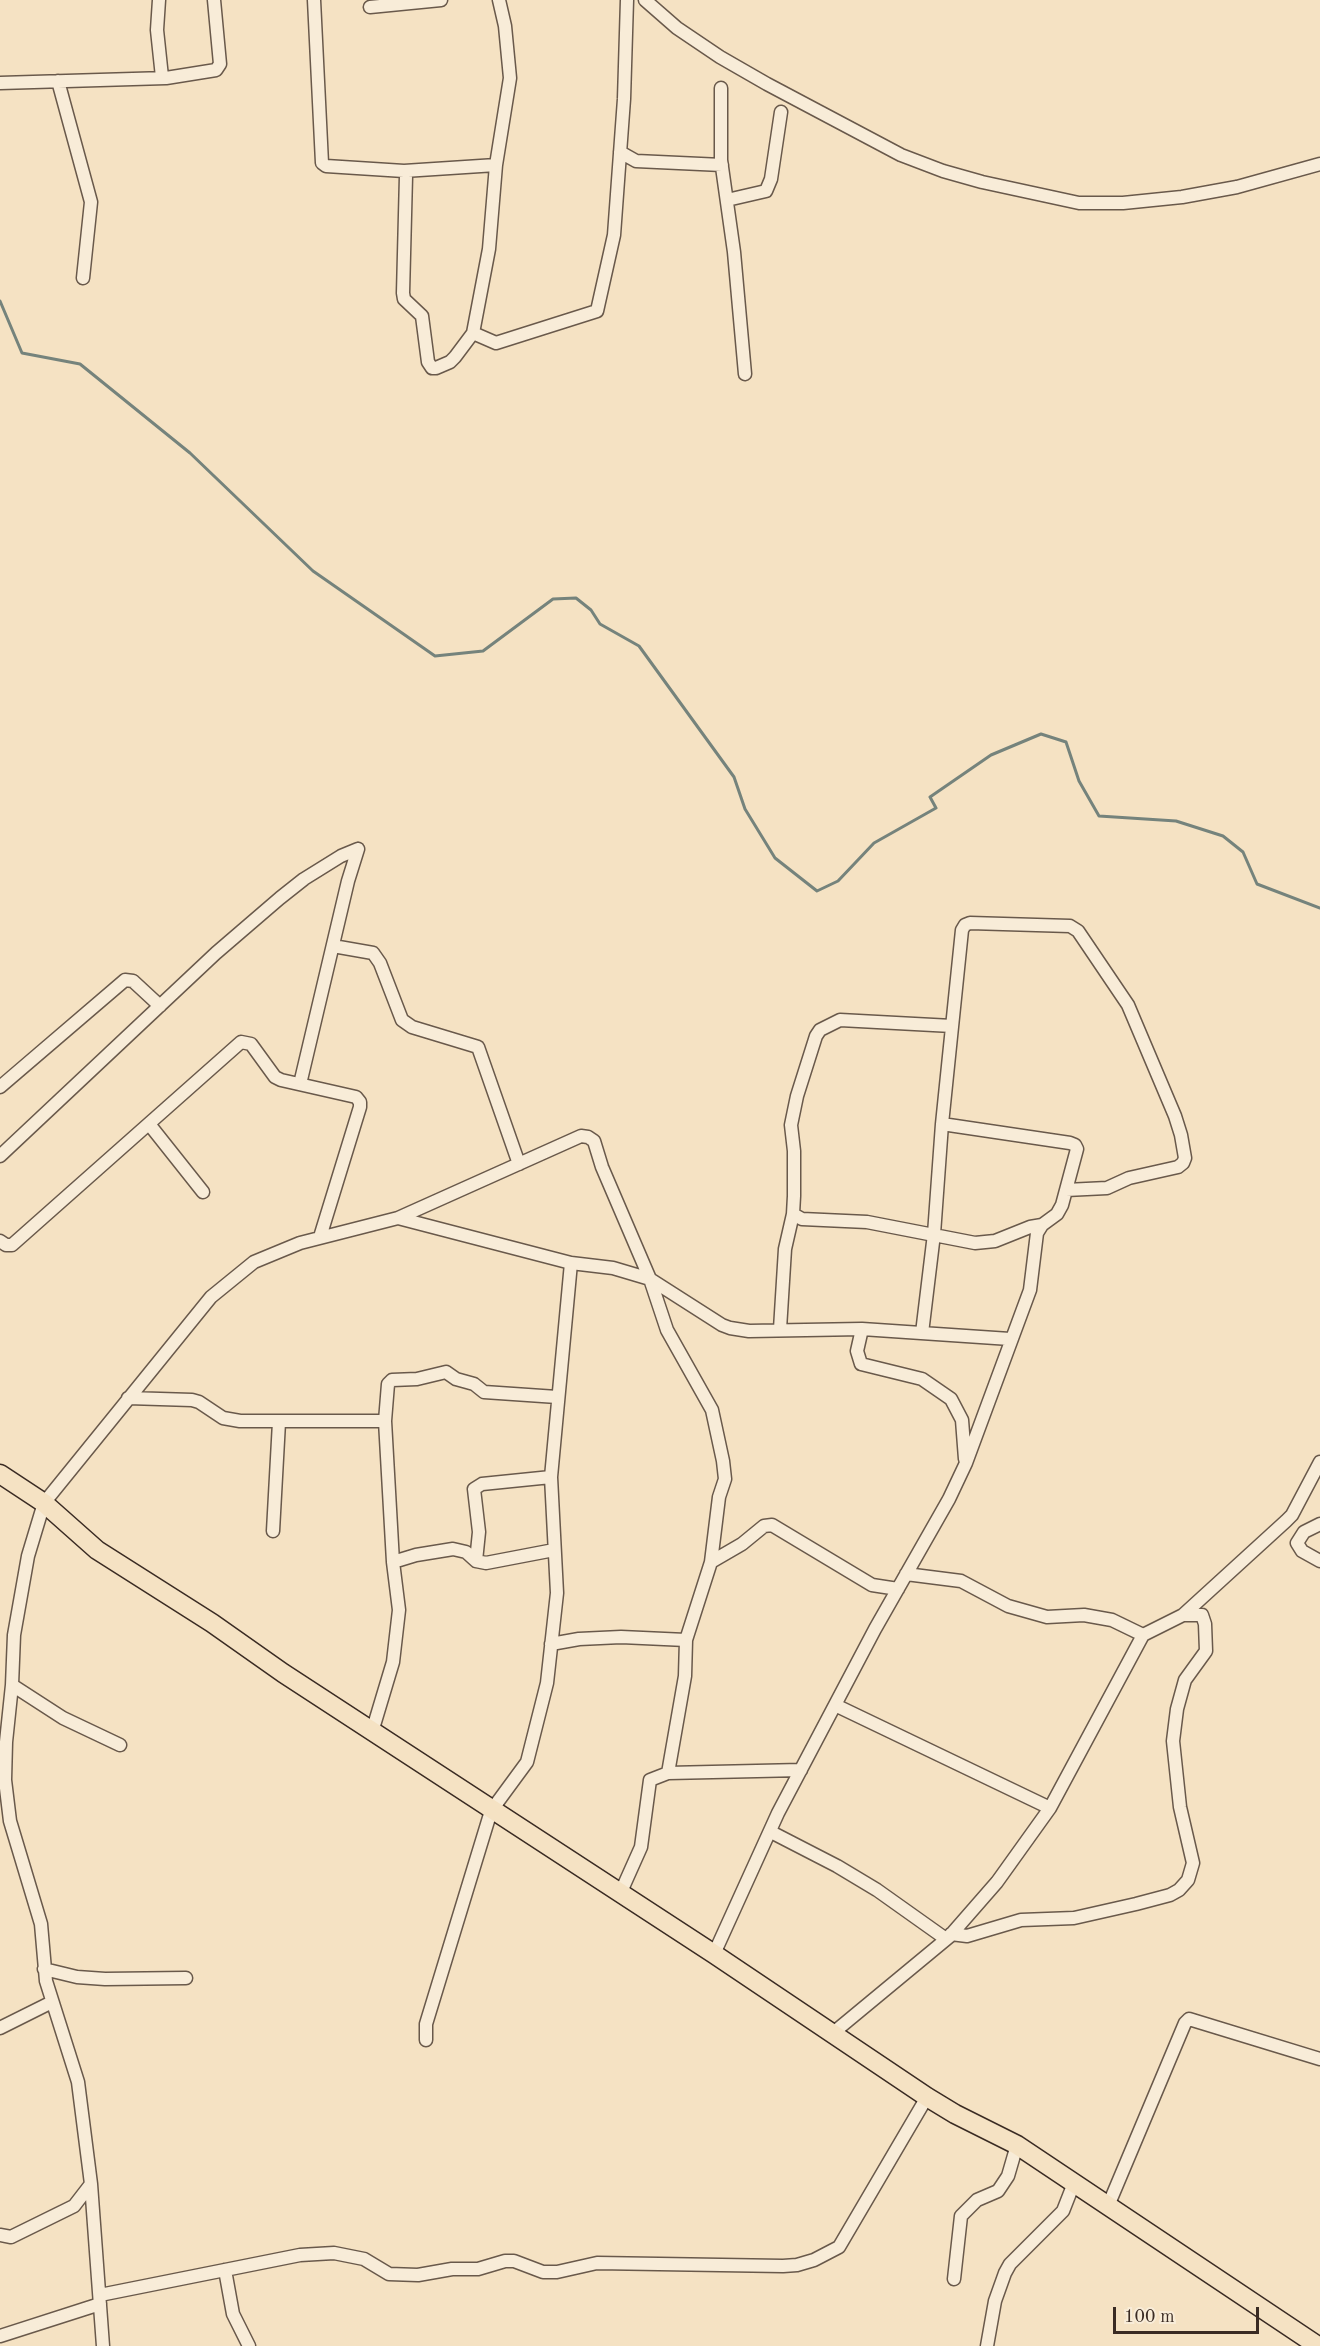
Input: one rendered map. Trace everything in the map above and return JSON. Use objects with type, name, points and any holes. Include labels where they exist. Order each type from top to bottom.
[{"type":"main road","points":[[0,1473],[44,1503],[97,1550],[212,1623],[491,1811],[714,1954],[927,2097],[955,2114],[1017,2145],[1318,2346]]},
{"type":"street","points":[[159,0],[157,30],[162,77]]},
{"type":"street","points":[[0,82],[162,77],[216,70],[219,68],[214,0]]},
{"type":"street","points":[[314,0],[322,163],[326,166],[404,171],[496,165]]},
{"type":"street","points":[[370,7],[441,0]]},
{"type":"street","points":[[404,171],[406,176],[403,293],[404,299],[422,316],[428,362],[432,368],[450,362],[473,333],[489,249],[496,165],[510,78],[505,26],[499,0]]},
{"type":"street","points":[[473,333],[496,342],[597,310],[614,235],[626,52],[627,0]]},
{"type":"street","points":[[645,0],[677,28],[720,57],[767,84],[901,154],[943,171],[982,182],[1078,202],[1123,203],[1182,197],[1237,187],[1320,164]]},
{"type":"street","points":[[58,81],[91,202],[83,278]]},
{"type":"street","points":[[721,88],[722,165],[745,374]]},
{"type":"street","points":[[726,200],[766,191],[771,179],[781,112]]},
{"type":"street","points":[[620,152],[636,161],[722,165]]},
{"type":"street","points":[[0,1156],[216,953],[296,885],[341,856],[358,849],[300,1084]]},
{"type":"street","points":[[922,1333],[934,1234],[942,1124],[962,930],[970,923],[1070,926],[1078,931],[1128,1005],[1175,1116],[1185,1158],[1178,1167],[1142,1177],[1129,1178],[1107,1188],[1066,1190]]},
{"type":"street","points":[[333,946],[373,953],[380,963],[402,1020],[412,1027],[478,1047],[519,1164]]},
{"type":"street","points":[[0,1087],[125,980],[133,981],[160,1006]]},
{"type":"street","points":[[780,1329],[785,1249],[793,1214],[794,1151],[791,1125],[800,1085],[820,1030],[840,1020],[952,1026]]},
{"type":"street","points":[[0,1241],[6,1245],[12,1245],[241,1042],[251,1044],[275,1077],[356,1097],[360,1102],[320,1237]]},
{"type":"street","points":[[149,1124],[203,1192]]},
{"type":"street","points":[[714,1954],[801,1770],[887,1608],[949,1499],[966,1463],[1030,1290],[1037,1233],[1042,1226],[1058,1214],[1077,1149],[1076,1145],[942,1124]]},
{"type":"street","points":[[103,2346],[91,2184],[78,2082],[52,2002],[44,1969],[41,1924],[10,1821],[3,1742],[12,1685],[14,1635],[28,1556],[44,1503],[211,1297],[254,1262],[320,1237],[398,1218],[581,1136],[594,1141],[602,1167],[650,1279],[667,1330],[712,1410],[725,1479],[718,1497],[711,1562],[686,1640],[685,1676],[668,1773]]},
{"type":"street","points":[[793,1214],[802,1219],[867,1222],[975,1243],[995,1241],[1029,1227],[1042,1226]]},
{"type":"street","points":[[398,1218],[571,1263],[613,1268],[650,1279],[722,1325],[749,1331],[862,1329],[1010,1339]]},
{"type":"street","points":[[426,2040],[426,2024],[491,1811],[527,1762],[547,1683],[557,1593],[551,1477],[556,1397],[571,1263]]},
{"type":"street","points":[[862,1329],[857,1351],[861,1364],[922,1379],[951,1399],[962,1420],[966,1463]]},
{"type":"street","points":[[372,1731],[393,1662],[399,1610],[393,1562],[386,1390],[392,1380],[417,1379],[446,1372],[456,1379],[474,1384],[484,1392],[556,1397]]},
{"type":"street","points":[[128,1398],[192,1400],[231,1420],[386,1421]]},
{"type":"street","points":[[273,1531],[279,1422]]},
{"type":"street","points":[[832,2033],[949,1936],[997,1882],[1050,1808],[1143,1635],[1183,1615],[1286,1521],[1292,1515],[1320,1462]]},
{"type":"street","points":[[476,1561],[480,1532],[474,1489],[482,1484],[551,1477]]},
{"type":"street","points":[[1320,1524],[1304,1532],[1297,1544],[1302,1551],[1320,1561]]},
{"type":"street","points":[[711,1562],[742,1544],[764,1526],[772,1525],[872,1585],[898,1589]]},
{"type":"street","points":[[393,1562],[416,1555],[453,1549],[466,1552],[476,1561],[486,1563],[554,1550]]},
{"type":"street","points":[[906,1574],[962,1581],[1008,1606],[1047,1617],[1084,1615],[1112,1620],[1143,1635]]},
{"type":"street","points":[[872,1585],[887,1608]]},
{"type":"street","points":[[771,1832],[837,1866],[949,1936],[967,1936],[1021,1920],[1074,1918],[1170,1895],[1179,1890],[1188,1880],[1193,1863],[1180,1807],[1173,1741],[1177,1709],[1185,1680],[1206,1651],[1205,1624],[1202,1616],[1183,1615]]},
{"type":"street","points":[[551,1644],[579,1639],[621,1637],[686,1640]]},
{"type":"street","points":[[12,1685],[63,1718],[120,1744]]},
{"type":"street","points":[[835,1705],[1050,1808]]},
{"type":"street","points":[[620,1894],[641,1847],[650,1780],[668,1773],[801,1770]]},
{"type":"street","points":[[44,1969],[77,1977],[105,1979],[186,1978]]},
{"type":"street","points":[[0,2028],[52,2002]]},
{"type":"street","points":[[1108,2206],[1185,2023],[1189,2019],[1320,2059]]},
{"type":"street","points":[[0,2336],[100,2299],[225,2270],[300,2256],[334,2253],[364,2259],[389,2274],[418,2275],[452,2269],[478,2269],[505,2261],[513,2261],[543,2272],[557,2272],[597,2263],[797,2265],[814,2260],[839,2247],[927,2097]]},
{"type":"street","points":[[954,2279],[961,2216],[977,2200],[998,2191],[1008,2176],[1017,2145]]},
{"type":"street","points":[[987,2346],[996,2301],[1005,2273],[1010,2264],[1063,2211],[1074,2183]]},
{"type":"street","points":[[0,2235],[11,2237],[74,2206],[91,2184]]},
{"type":"street","points":[[225,2270],[232,2314],[249,2346]]},
{"type":"waterway","points":[[0,301],[22,353],[80,364],[190,453],[313,571],[435,656],[483,651],[553,599],[576,598],[591,610],[600,624],[639,646],[734,777],[745,809],[775,858],[817,891],[838,881],[874,843],[936,808],[930,797],[991,755],[1041,734],[1066,742],[1079,781],[1099,816],[1176,821],[1223,836],[1243,852],[1257,884],[1320,908]]}]
